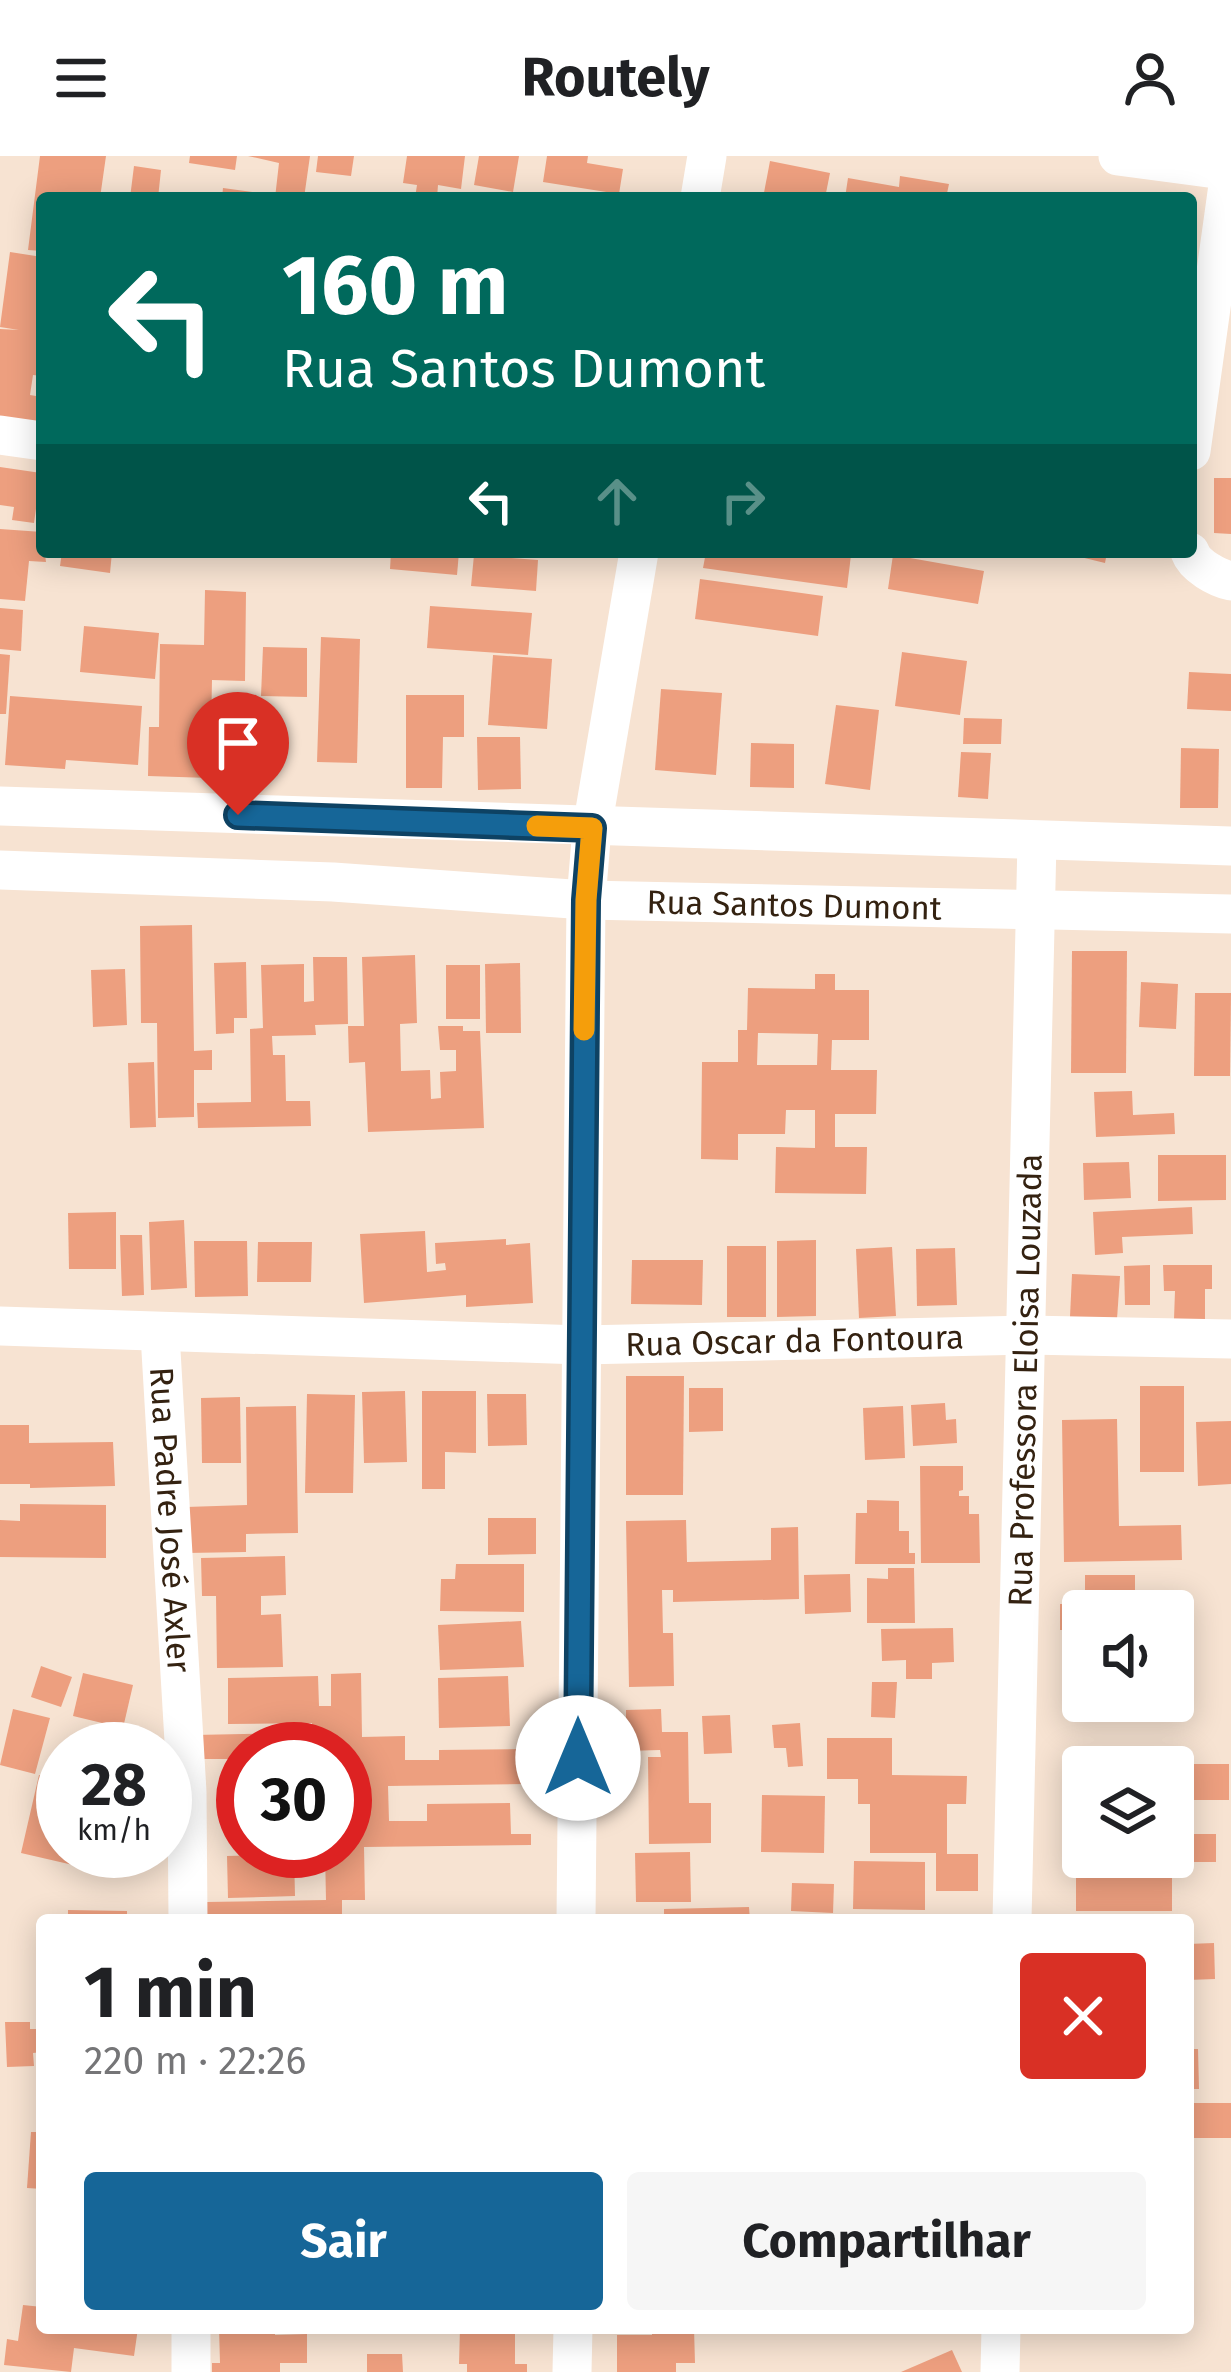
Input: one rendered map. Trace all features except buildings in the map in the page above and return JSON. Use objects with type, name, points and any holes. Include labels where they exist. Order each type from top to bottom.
[{"type":"street","points":[[701,192],[707,156]]},
{"type":"street","points":[[1118,156],[1231,169],[1197,409]]},
{"type":"street","points":[[0,435],[36,440]]},
{"type":"street","points":[[576,1914],[586,900],[592,828],[639,558]]},
{"type":"street","points":[[1192,558],[1231,580]]},
{"type":"street","points":[[0,806],[1231,846]]},
{"type":"street","points":[[333,819],[333,882]]},
{"type":"street","name":"Rua Professora Eloisa Louzada","points":[[1012,1914],[1036,841]]},
{"type":"street","name":"Rua Santos Dumont","points":[[0,870],[333,882],[586,900],[1231,914]]},
{"type":"street","name":"Rua Oscar da Fontoura","points":[[0,1326],[580,1345],[1027,1336],[1231,1339]]},
{"type":"street","name":"Rua Padre José Axler","points":[[160,1334],[187,1792],[188,1914]]},
{"type":"street","points":[[191,2334],[191,2372]]},
{"type":"street","points":[[572,2372],[573,2334]]},
{"type":"street","points":[[1000,2372],[1001,2334]]},
{"type":"slow traffic","points":[[537,826],[592,828],[584,1030]]},
{"type":"route","points":[[238,815],[592,828],[586,900],[578,1758]]}]
